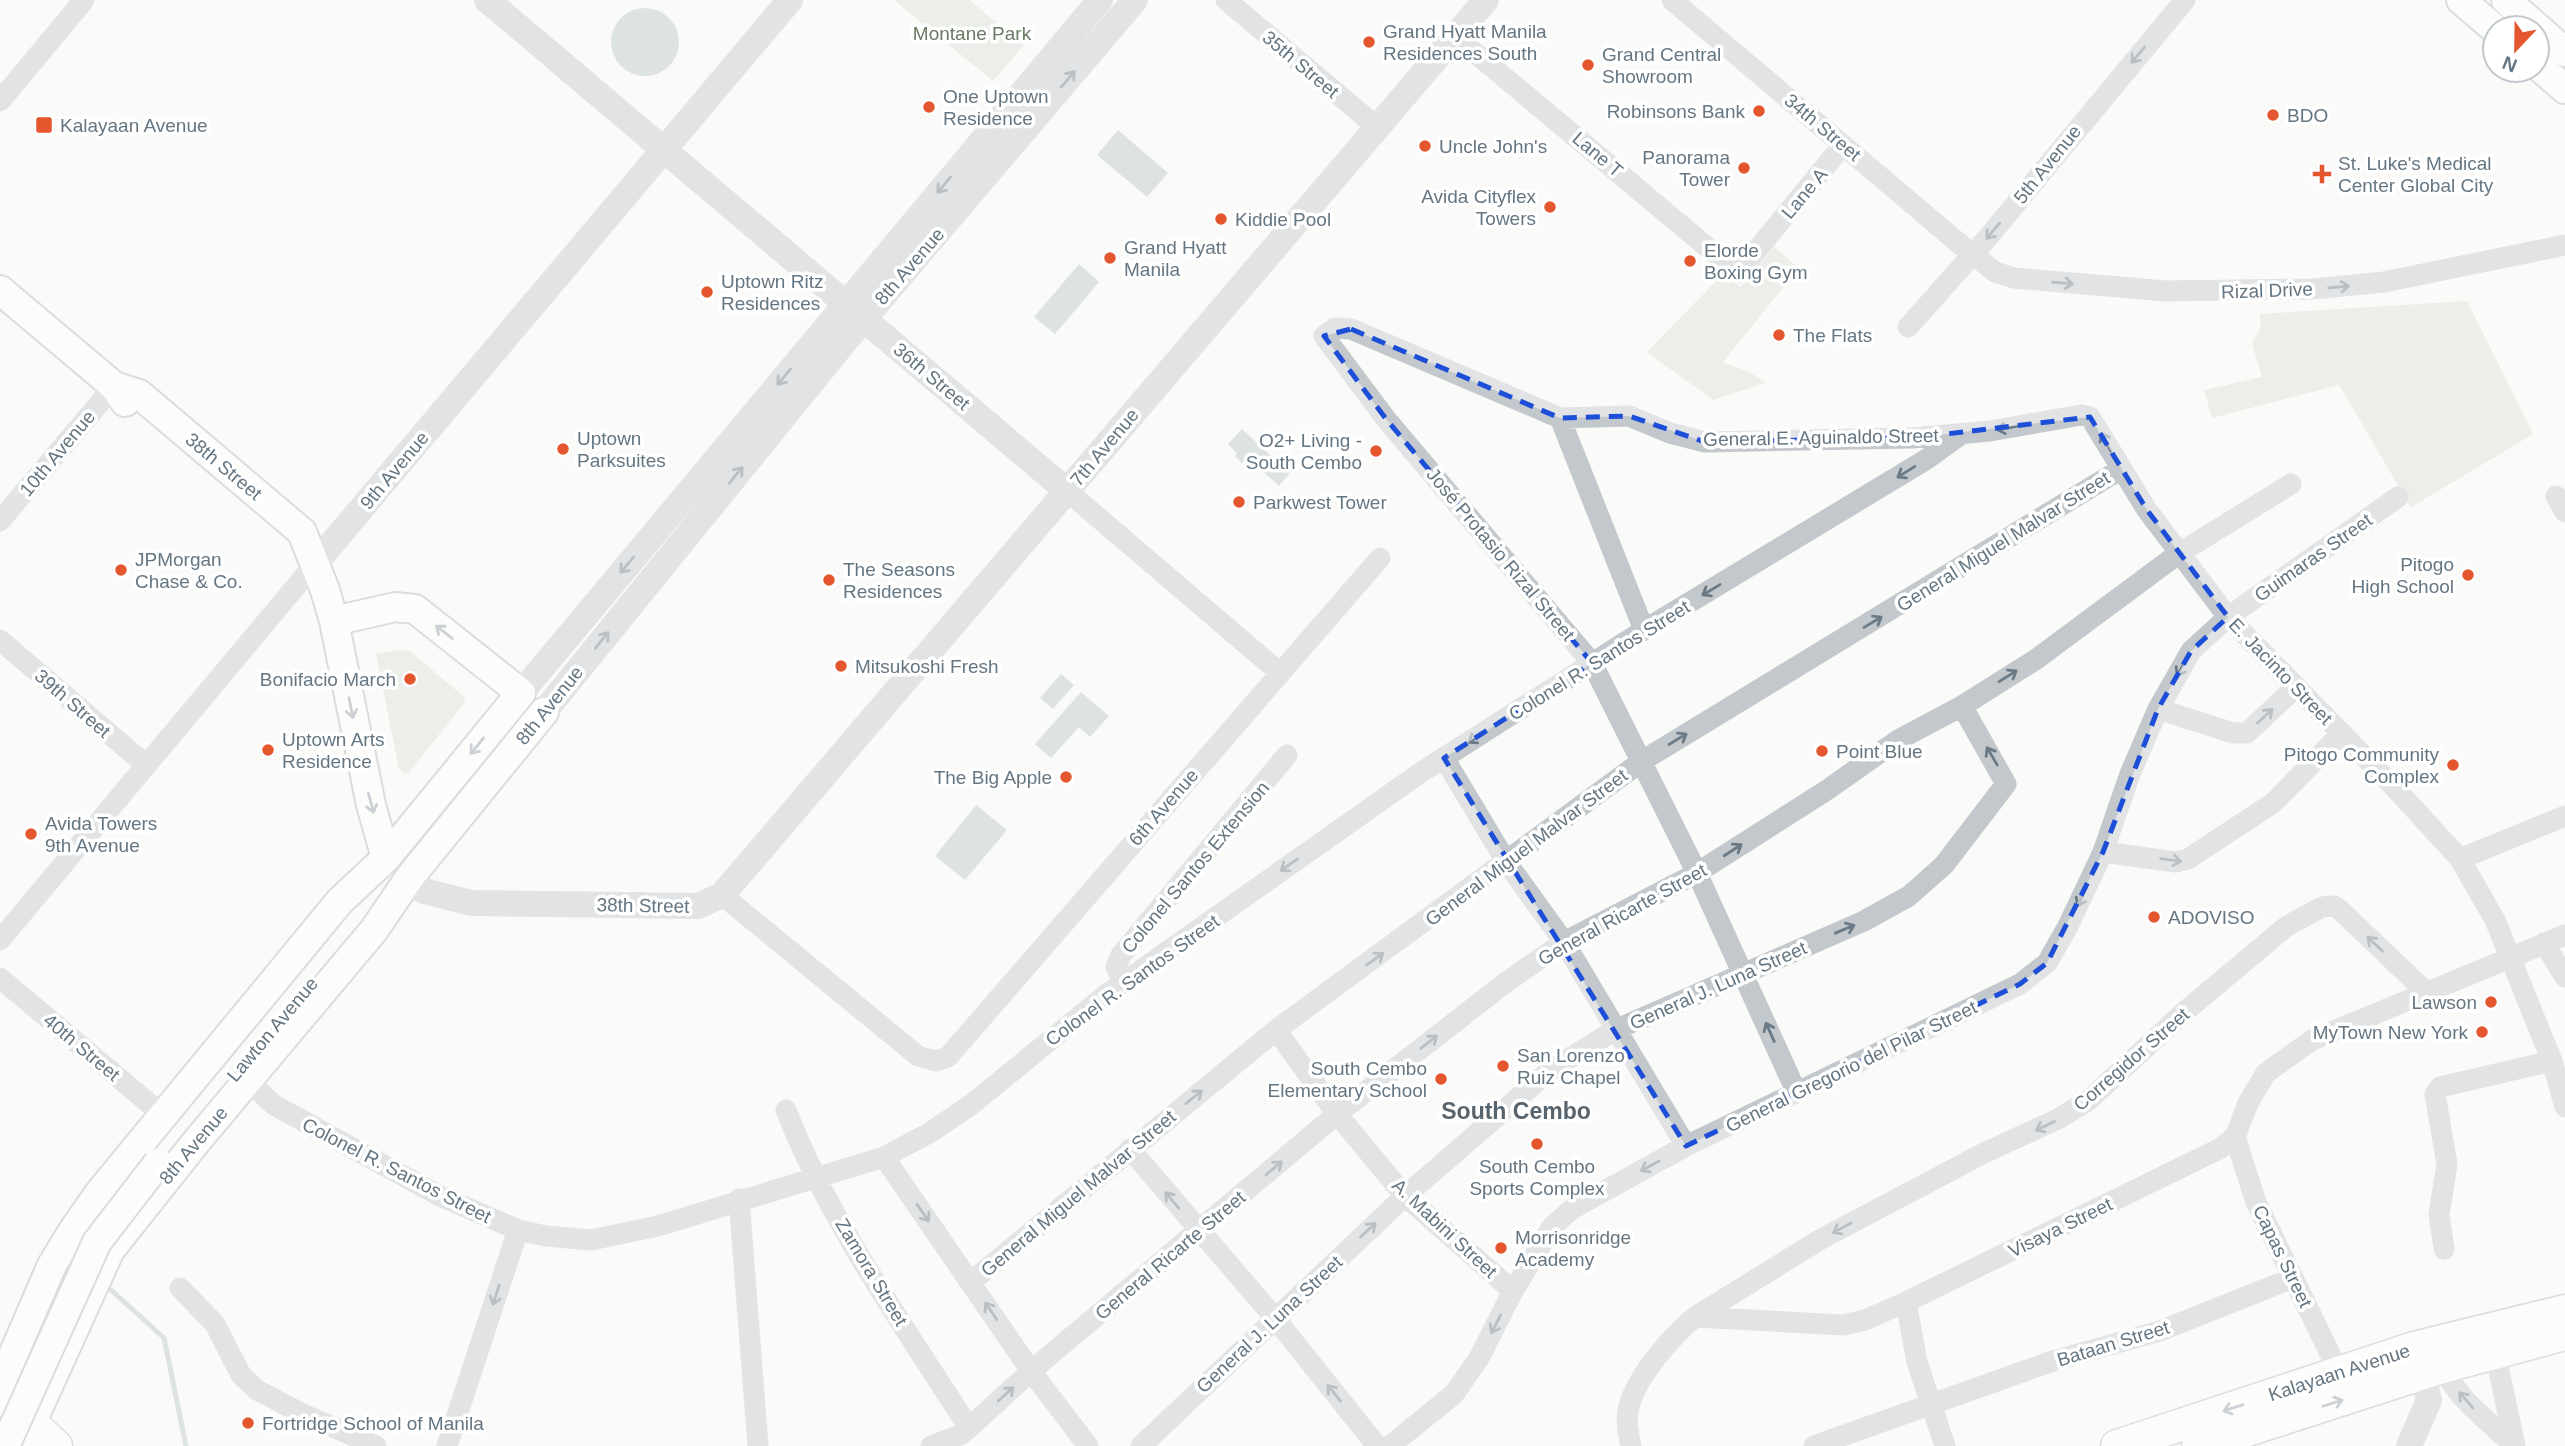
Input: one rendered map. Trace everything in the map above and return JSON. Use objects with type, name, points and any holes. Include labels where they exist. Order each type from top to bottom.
[{"type":"main road","points":[[2461,0],[2481,17]]},
{"type":"main road","points":[[2515,3],[2565,52]]},
{"type":"main road","points":[[2551,77],[2565,89]]},
{"type":"main road","name":"38th Street","points":[[0,290],[114,386],[128,407],[292,544],[313,566],[325,590],[334,621],[371,806],[386,858]]},
{"type":"main road","points":[[334,621],[395,607],[415,609],[521,693]]},
{"type":"main road","name":"8th Avenue","points":[[0,1385],[52,1265],[100,1192],[340,901],[386,858],[521,693]]},
{"type":"main road","name":"8th Avenue","points":[[26,1435],[110,1250],[134,1217],[374,930],[410,877],[544,712]]},
{"type":"main road","name":"Lawton Avenue","points":[[5,1446],[79,1276],[97,1242],[154,1159],[354,913],[386,858]]},
{"type":"main road","name":"Lawton Avenue","points":[[0,1422],[66,1271],[86,1236],[376,907],[410,877]]},
{"type":"main road","name":"Kalayaan Avenue","points":[[2198,1446],[2428,1358],[2565,1311]]},
{"type":"main road","name":"Kalayaan Avenue","points":[[2116,1446],[2339,1372],[2428,1358],[2495,1352],[2565,1334]]},
{"type":"main road","points":[[22,1337],[26,1350],[37,1359],[50,1361],[63,1355]]},
{"type":"main road","points":[[0,1394],[26,1435],[56,1446]]},
{"type":"street","points":[[0,101],[84,0]]},
{"type":"street","name":"36th Street","points":[[487,0],[1279,672]]},
{"type":"street","name":"9th Avenue","points":[[0,940],[790,0]]},
{"type":"street","name":"8th Avenue","points":[[544,712],[1100,0]]},
{"type":"street","name":"8th Avenue","points":[[521,693],[855,311],[1135,0]]},
{"type":"street","name":"35th Street","points":[[1226,0],[1377,127]]},
{"type":"street","name":"7th Avenue","points":[[722,895],[1486,0]]},
{"type":"street","name":"34th Street","points":[[1672,0],[1973,254]]},
{"type":"street","name":"5th Avenue","points":[[1908,327],[1973,254],[2185,0]]},
{"type":"street","name":"Lane T","points":[[1455,36],[1738,273]]},
{"type":"street","name":"Lane A","points":[[1738,273],[1843,145]]},
{"type":"street","name":"Rizal Drive","points":[[1973,254],[1995,272],[2014,278],[2120,288],[2210,292],[2313,289],[2384,282],[2565,245]]},
{"type":"street","name":"General E. Aguinaldo Street","points":[[1324,336],[1335,328],[1351,329],[1560,418],[1629,416],[1670,433],[1705,442],[1962,433],[2081,415],[2090,417]]},
{"type":"street","name":"José Protasio Rizal Street","points":[[1324,336],[1386,419],[1592,663],[1697,873],[1796,1091]]},
{"type":"street","name":"10th Avenue","points":[[0,521],[114,386]]},
{"type":"street","name":"E. Jacinto Street","points":[[2090,417],[2178,554],[2228,617],[2460,859],[2495,920],[2552,1061],[2565,1107]]},
{"type":"street","points":[[1560,418],[1644,630]]},
{"type":"street","name":"Colonel R. Santos Street","points":[[248,1081],[285,1112],[440,1196],[517,1230],[546,1236],[591,1240],[657,1226],[884,1157],[931,1132],[972,1104],[1123,983],[1419,773],[1644,630],[1853,505],[1962,433]]},
{"type":"street","name":"General Miguel Malvar Street","points":[[972,1281],[1276,1030],[1507,863],[1642,761],[2121,469]]},
{"type":"street","name":"General Ricarte Street","points":[[931,1446],[960,1435],[969,1428],[1031,1371],[1337,1114],[1486,998],[1564,942],[1697,873],[1827,790],[1898,740],[1962,706],[2035,660],[2178,554],[2291,484]]},
{"type":"street","name":"Guimaras Street","points":[[2228,617],[2398,497]]},
{"type":"street","name":"6th Avenue","points":[[722,895],[918,1056],[936,1061],[948,1057],[1380,558]]},
{"type":"street","name":"General Gregorio del Pilar Street","points":[[1390,1446],[1454,1394],[1479,1358],[1513,1291],[1552,1227],[1572,1209],[1686,1146],[2020,984],[2047,963],[2103,852],[2130,774],[2158,709],[2191,651],[2228,617]]},
{"type":"street","name":"39th Street","points":[[0,640],[146,765]]},
{"type":"street","points":[[2158,709],[2239,734],[2247,733],[2296,687]]},
{"type":"street","name":"General J. Luna Street","points":[[1141,1446],[1274,1317],[1405,1196],[1548,1072],[1615,1030],[1864,921],[1909,896],[1944,865],[1972,832],[2006,784],[1962,706]]},
{"type":"street","points":[[2103,852],[2176,862],[2188,859],[2273,803],[2342,733]]},
{"type":"street","name":"Colonel Santos Extension","points":[[1123,983],[1116,967],[1121,955],[1287,755]]},
{"type":"street","points":[[1444,758],[1507,863],[1564,942],[1686,1146]]},
{"type":"street","points":[[2460,859],[2565,816]]},
{"type":"street","name":"38th Street","points":[[410,877],[424,891],[471,902],[698,906],[722,895]]},
{"type":"street","name":"Corregidor Street","points":[[1695,1317],[1821,1238],[1984,1153],[2058,1119],[2089,1100],[2183,1013],[2287,926],[2322,907],[2334,906],[2339,909],[2425,991]]},
{"type":"street","points":[[2235,1137],[2256,1087],[2266,1073],[2312,1040],[2565,935]]},
{"type":"street","points":[[2544,943],[2565,977]]},
{"type":"street","name":"40th Street","points":[[0,978],[164,1116]]},
{"type":"street","name":"A. Mabini Street","points":[[1276,1030],[1337,1114],[1405,1196],[1513,1291]]},
{"type":"street","points":[[2444,1249],[2439,1215],[2447,1164],[2435,1094],[2440,1087],[2552,1061]]},
{"type":"street","name":"Zamora Street","points":[[786,1110],[816,1177],[885,1296],[969,1428]]},
{"type":"street","name":"Capas Street","points":[[2235,1137],[2256,1202],[2339,1372]]},
{"type":"street","name":"Visaya Street","points":[[1695,1317],[1843,1325],[1865,1320],[2219,1149],[2235,1137]]},
{"type":"street","points":[[1130,1149],[1274,1317],[1377,1446]]},
{"type":"street","points":[[884,1157],[972,1281],[1031,1371],[1088,1446]]},
{"type":"street","points":[[740,1199],[758,1446]]},
{"type":"street","points":[[447,1446],[517,1230]]},
{"type":"street","name":"Bataan Street","points":[[1814,1446],[2053,1361],[2160,1331],[2293,1278]]},
{"type":"street","points":[[180,1288],[215,1324],[241,1375],[257,1390],[376,1446]]},
{"type":"street","points":[[1906,1302],[1917,1362],[1945,1446]]},
{"type":"street","points":[[1630,1446],[1627,1426],[1630,1402],[1663,1348],[1695,1317]]},
{"type":"street","points":[[2495,1352],[2515,1446]]},
{"type":"street","points":[[2409,1446],[2429,1400],[2428,1358]]},
{"type":"street","points":[[2428,1358],[2466,1401],[2515,1446]]},
{"type":"highlighted area","points":[[1351,329],[1560,418],[1629,416],[1705,442],[1912,438],[2090,417],[2147,510],[2228,617],[2191,651],[2158,709],[2103,852],[2047,963],[2020,984],[1686,1146],[1444,758],[1592,663],[1386,419],[1324,336]]},
{"type":"green space","name":"Montane Park","points":[[894,0],[969,0],[1024,45],[993,81]]},
{"type":"green space","points":[[1774,247],[1799,268],[1723,362],[1751,373],[1765,383],[1713,400],[1647,352],[1722,275],[1740,287]]},
{"type":"green space","points":[[2467,301],[2533,434],[2411,507],[2339,385],[2212,418],[2204,390],[2262,377],[2252,343],[2261,328],[2260,314]]},
{"type":"green space","points":[[410,651],[464,697],[465,702],[409,772],[404,773],[399,769],[376,654]]},
{"type":"shaded area","points":[[645,8],[658,11],[669,18],[676,29],[679,42],[676,55],[669,66],[658,73],[645,76],[632,73],[621,66],[614,55],[611,42],[614,29],[621,18],[632,11]]},
{"type":"shaded area","points":[[1118,130],[1168,173],[1147,197],[1097,155]]},
{"type":"shaded area","points":[[1079,264],[1099,282],[1055,334],[1034,317]]},
{"type":"shaded area","points":[[1242,429],[1290,473],[1279,486],[1247,457],[1242,463],[1235,456],[1237,453],[1228,444]]},
{"type":"shaded area","points":[[1061,674],[1074,685],[1053,709],[1040,698]]},
{"type":"shaded area","points":[[1081,692],[1109,716],[1090,737],[1079,727],[1051,758],[1035,744]]},
{"type":"shaded area","points":[[976,805],[1007,830],[965,880],[935,856]]},
{"type":"waterway","points":[[111,1290],[164,1338],[186,1446]]},
{"type":"place","name":"Grand Hyatt Manila Residences South","points":[[1369,42]]},
{"type":"place","name":"Grand Central Showroom","points":[[1588,65]]},
{"type":"place","name":"One Uptown Residence","points":[[929,107]]},
{"type":"place","name":"Robinsons Bank","points":[[1759,111]]},
{"type":"place","name":"BDO","points":[[2273,115]]},
{"type":"place","name":"Kalayaan Avenue","points":[[44,125]]},
{"type":"place","name":"Uncle John's","points":[[1425,146]]},
{"type":"place","name":"Panorama Tower","points":[[1744,168]]},
{"type":"place","name":"St. Luke's Medical Center Global City","points":[[2322,174]]},
{"type":"place","name":"Avida Cityflex Towers","points":[[1550,207]]},
{"type":"place","name":"Kiddie Pool","points":[[1221,219]]},
{"type":"place","name":"Grand Hyatt Manila","points":[[1110,258]]},
{"type":"place","name":"Elorde Boxing Gym","points":[[1690,261]]},
{"type":"place","name":"Uptown Ritz Residences","points":[[707,292]]},
{"type":"place","name":"The Flats","points":[[1779,335]]},
{"type":"place","name":"Uptown Parksuites","points":[[563,449]]},
{"type":"place","name":"O2+ Living - South Cembo","points":[[1376,451]]},
{"type":"place","name":"Parkwest Tower","points":[[1239,502]]},
{"type":"place","name":"JPMorgan Chase & Co.","points":[[121,570]]},
{"type":"place","name":"Pitogo High School","points":[[2468,575]]},
{"type":"place","name":"The Seasons Residences","points":[[829,580]]},
{"type":"place","name":"Mitsukoshi Fresh","points":[[841,666]]},
{"type":"place","name":"Bonifacio March","points":[[410,679]]},
{"type":"place","name":"Uptown Arts Residence","points":[[268,750]]},
{"type":"place","name":"Point Blue","points":[[1822,751]]},
{"type":"place","name":"Pitogo Community Complex","points":[[2453,765]]},
{"type":"place","name":"The Big Apple","points":[[1066,777]]},
{"type":"place","name":"Avida Towers 9th Avenue","points":[[31,834]]},
{"type":"place","name":"ADOVISO","points":[[2154,917]]},
{"type":"place","name":"Lawson","points":[[2491,1002]]},
{"type":"place","name":"MyTown New York","points":[[2482,1032]]},
{"type":"place","name":"San Lorenzo Ruiz Chapel","points":[[1503,1066]]},
{"type":"place","name":"South Cembo Elementary School","points":[[1441,1079]]},
{"type":"place","name":"South Cembo Sports Complex","points":[[1537,1144]]},
{"type":"place","name":"Morrisonridge Academy","points":[[1501,1248]]},
{"type":"place","name":"Fortridge School of Manila","points":[[248,1423]]},
{"type":"district","name":"South Cembo","points":[[1516,1111]]}]
